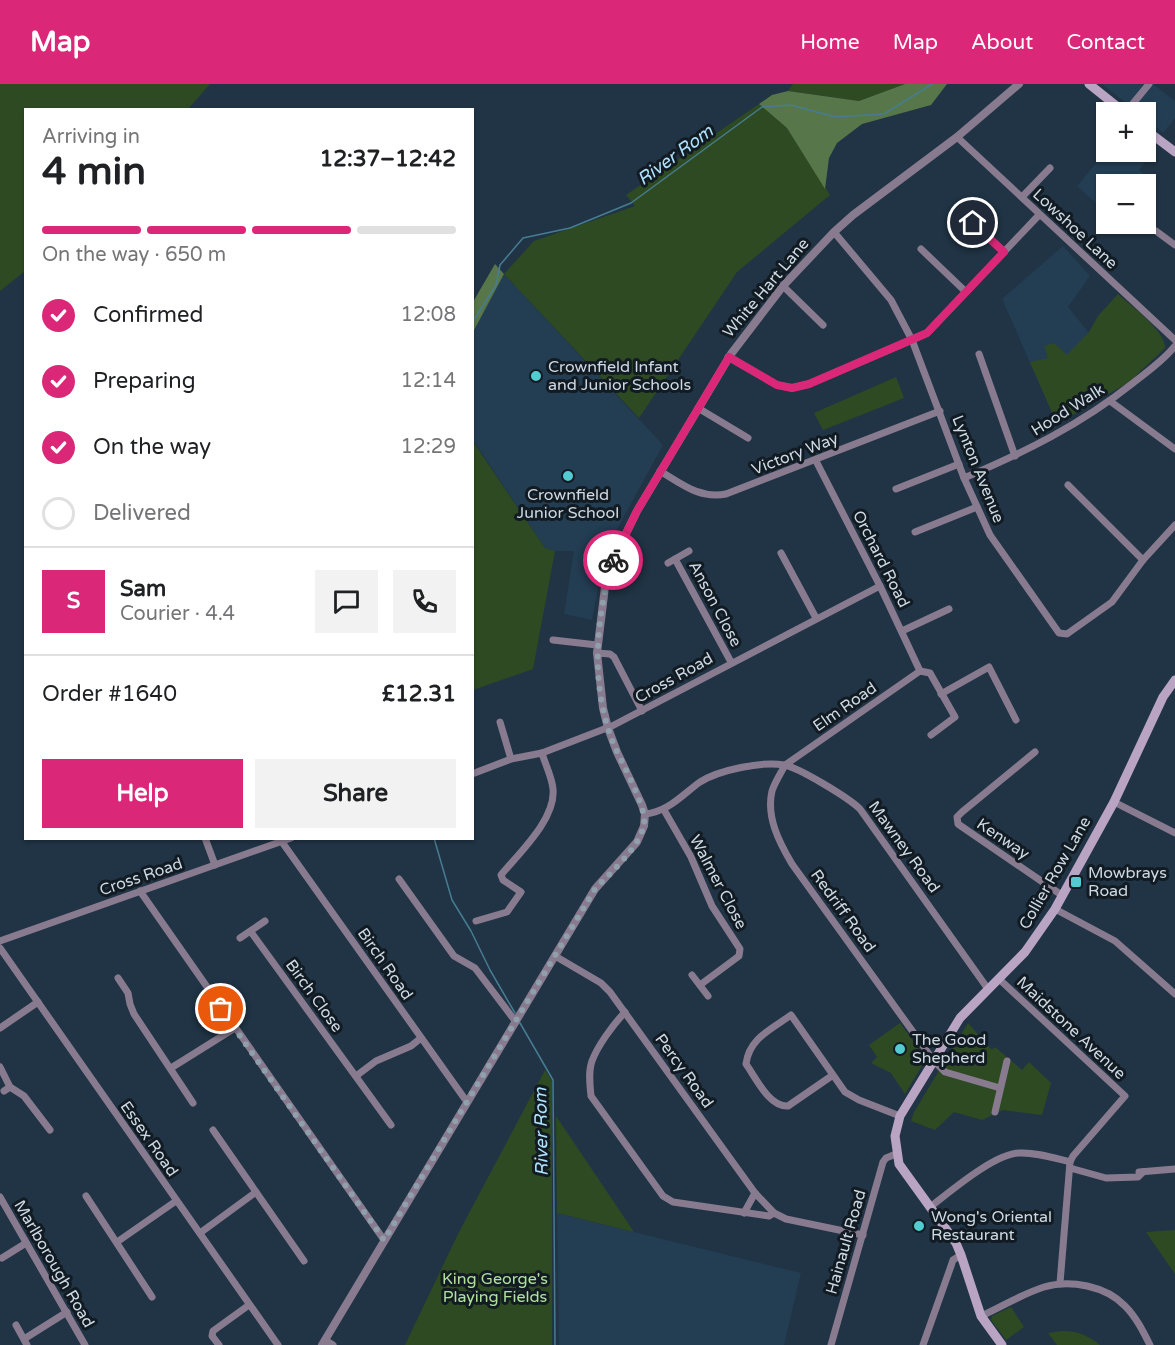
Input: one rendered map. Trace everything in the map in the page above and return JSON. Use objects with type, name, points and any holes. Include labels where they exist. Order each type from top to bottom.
[{"type":"main road","points":[[1089,84],[1112,102]]},
{"type":"main road","points":[[1156,138],[1175,152]]},
{"type":"main road","name":"Collier Row Lane","points":[[896,1154],[895,1136],[900,1116],[960,1018],[1024,952],[1055,909],[1114,802],[1163,697],[1175,680]]},
{"type":"main road","points":[[896,1154],[899,1164],[962,1255],[981,1316],[1002,1345]]},
{"type":"street","name":"White Hart Lane","points":[[645,814],[608,728],[603,708],[597,649],[605,587],[614,558],[637,511],[729,357],[749,327],[783,286],[834,232],[957,137],[1019,84]]},
{"type":"street","points":[[1134,102],[1149,84]]},
{"type":"street","name":"Lowshoe Lane","points":[[957,137],[1175,340]]},
{"type":"street","points":[[1022,197],[1050,168]]},
{"type":"street","points":[[957,209],[1004,252]]},
{"type":"street","points":[[729,357],[777,385],[792,388],[809,384],[912,340],[927,333],[1039,215]]},
{"type":"street","points":[[1156,231],[1175,244]]},
{"type":"street","name":"Lynton Avenue","points":[[834,232],[891,300],[912,340],[964,478],[990,536],[1062,635],[1067,634],[1112,602],[1143,560],[1175,525]]},
{"type":"street","points":[[921,249],[966,292]]},
{"type":"street","points":[[783,286],[823,325]]},
{"type":"street","name":"Hood Walk","points":[[964,478],[1051,439],[1110,401],[1159,362],[1175,346]]},
{"type":"street","points":[[979,354],[1015,456]]},
{"type":"street","points":[[1110,401],[1175,449]]},
{"type":"street","points":[[698,408],[748,438]]},
{"type":"street","name":"Victory Way","points":[[660,471],[693,491],[706,495],[726,495],[940,411]]},
{"type":"street","name":"Orchard Road","points":[[816,461],[920,670],[930,673],[955,717],[932,735]]},
{"type":"street","points":[[896,489],[959,464]]},
{"type":"street","points":[[1068,485],[1143,560]]},
{"type":"street","points":[[915,532],[977,507]]},
{"type":"street","name":"Anson Close","points":[[668,563],[689,551]]},
{"type":"street","points":[[781,553],[816,618]]},
{"type":"street","name":"Anson Close","points":[[675,559],[731,662]]},
{"type":"street","name":"Cross Road","points":[[474,773],[511,759],[542,753],[608,728],[880,586]]},
{"type":"street","points":[[902,631],[949,609]]},
{"type":"street","points":[[554,640],[597,649],[614,657],[642,711]]},
{"type":"street","points":[[940,694],[989,667],[1016,720]]},
{"type":"street","name":"Elm Road","points":[[785,765],[920,670]]},
{"type":"street","points":[[500,723],[511,759]]},
{"type":"street","name":"Kenway","points":[[1035,752],[962,812],[957,818],[958,824],[1063,896]]},
{"type":"street","points":[[476,921],[507,912],[521,892],[503,880],[501,875],[548,816],[553,802],[553,787],[542,753]]},
{"type":"street","name":"Mawney Road","points":[[645,814],[664,810],[702,781],[742,766],[785,765],[834,790],[860,809],[988,989]]},
{"type":"street","name":"Redriff Road","points":[[785,765],[772,789],[770,806],[773,825],[782,847],[934,1061]]},
{"type":"street","points":[[1114,802],[1175,833]]},
{"type":"street","name":"Walmer Close","points":[[664,810],[691,857],[712,906],[740,949],[739,956],[700,985]]},
{"type":"street","points":[[333,1345],[323,1343],[595,889],[637,842],[642,833],[645,814]]},
{"type":"street","points":[[205,840],[215,865]]},
{"type":"street","points":[[262,840],[264,848]]},
{"type":"street","name":"Cross Road","points":[[0,941],[286,840]]},
{"type":"street","name":"Birch Road","points":[[282,842],[467,1102]]},
{"type":"street","points":[[399,879],[454,956],[475,968],[518,1018]]},
{"type":"street","points":[[140,891],[384,1240]]},
{"type":"street","points":[[1055,909],[1114,941],[1175,994]]},
{"type":"street","points":[[240,938],[265,921]]},
{"type":"street","name":"Birch Close","points":[[251,932],[391,1125]]},
{"type":"street","name":"Essex Road","points":[[0,948],[278,1345]]},
{"type":"street","name":"Percy Road","points":[[555,957],[601,983],[625,1012],[755,1193],[776,1214]]},
{"type":"street","points":[[692,975],[708,996]]},
{"type":"street","points":[[118,978],[128,993],[134,1014],[193,1103]]},
{"type":"street","name":"Maidstone Avenue","points":[[999,979],[1125,1096],[1073,1156],[1070,1165]]},
{"type":"street","points":[[0,1028],[38,1002]]},
{"type":"street","points":[[625,1012],[591,1063],[589,1083],[591,1096],[663,1196],[673,1202],[769,1216],[776,1214],[830,1230],[863,1236]]},
{"type":"street","points":[[833,1075],[788,1106],[780,1106],[773,1101],[746,1064],[747,1053],[754,1041],[791,1015],[845,1092],[900,1116]]},
{"type":"street","points":[[171,1068],[235,1029]]},
{"type":"street","points":[[356,1076],[376,1061],[411,1046],[421,1038]]},
{"type":"street","points":[[934,1061],[945,1072],[1000,1088]]},
{"type":"street","points":[[995,1112],[1007,1061]]},
{"type":"street","points":[[0,1067],[7,1089],[24,1096],[50,1130]]},
{"type":"street","points":[[213,1130],[304,1261]]},
{"type":"street","points":[[930,1207],[999,1158],[1017,1153],[1033,1154],[1106,1178],[1138,1177],[1141,1172],[1175,1169]]},
{"type":"street","name":"Hainault Road","points":[[831,1345],[883,1162],[886,1158],[896,1154]]},
{"type":"street","points":[[1060,1283],[1070,1165]]},
{"type":"street","points":[[200,1233],[256,1191]]},
{"type":"street","points":[[744,1213],[755,1193]]},
{"type":"street","points":[[86,1196],[152,1297]]},
{"type":"street","name":"Marlborough Road","points":[[0,1197],[86,1345]]},
{"type":"street","points":[[117,1242],[176,1201]]},
{"type":"street","points":[[2,1258],[26,1243]]},
{"type":"street","points":[[923,1345],[953,1260],[962,1255]]},
{"type":"street","points":[[981,1316],[1043,1287],[1060,1283],[1081,1284],[1103,1292],[1124,1305],[1138,1322],[1150,1345]]},
{"type":"street","points":[[219,1345],[212,1336],[213,1331],[249,1305]]},
{"type":"street","points":[[16,1325],[25,1342],[66,1312]]},
{"type":"shaded area","points":[[1102,84],[1153,84],[1175,101],[1175,118],[1163,133],[1156,127],[1156,102],[1125,102]]},
{"type":"shaded area","points":[[1097,162],[1145,162],[1139,170],[1143,174],[1096,174],[1096,203],[1077,186]]},
{"type":"shaded area","points":[[1063,246],[1090,276],[1068,307],[1129,382],[1057,424],[1002,299]]},
{"type":"shaded area","name":"Crownfield Infant and Junior Schools","points":[[504,274],[663,445],[605,551],[592,620],[564,614],[574,551],[555,551],[545,548],[474,442],[474,329]]},
{"type":"shaded area","points":[[557,1213],[801,1273],[784,1345],[559,1345]]},
{"type":"green space","points":[[0,84],[210,84],[189,108],[24,108],[24,272],[0,291]]},
{"type":"green space","points":[[793,84],[905,84],[859,101],[788,91]]},
{"type":"green space","points":[[905,84],[947,84],[931,105],[862,124],[837,143],[829,158],[825,189],[787,128],[759,104],[772,95],[788,91],[859,101]]},
{"type":"green space","points":[[759,104],[787,128],[830,195],[737,272],[639,418],[504,274],[534,241],[635,206],[626,195]]},
{"type":"green space","points":[[495,264],[504,274],[474,330],[474,300]]},
{"type":"green space","points":[[1118,294],[1154,326],[1164,341],[1165,348],[1129,382],[1057,424],[1030,362],[1048,358],[1044,346],[1054,343],[1067,355],[1089,332],[1098,316]]},
{"type":"green space","points":[[896,377],[904,398],[823,430],[814,413]]},
{"type":"green space","points":[[474,443],[545,548],[555,551],[533,669],[474,690]]},
{"type":"green space","points":[[900,1023],[926,1059],[905,1094],[891,1073],[871,1063],[877,1057],[869,1045]]},
{"type":"green space","points":[[968,1023],[992,1050],[995,1047],[1022,1070],[1029,1062],[1051,1083],[1042,1115],[1003,1110],[982,1120],[954,1112],[935,1130],[911,1121],[914,1112]]},
{"type":"green space","name":"King George's Playing Fields","points":[[545,1070],[552,1081],[552,1345],[405,1345],[458,1234]]},
{"type":"green space","points":[[556,1116],[634,1232],[557,1213]]},
{"type":"green space","points":[[1175,1230],[1175,1274],[1146,1232]]},
{"type":"green space","points":[[1011,1307],[1024,1327],[1006,1340],[991,1320],[992,1316]]},
{"type":"green space","points":[[1062,1331],[1082,1334],[1100,1345],[1057,1345],[1048,1333]]},
{"type":"waterway","name":"River Rom","points":[[474,320],[496,285],[500,265],[523,238],[570,228],[631,203],[762,107],[791,105],[835,117],[884,114],[932,84]]},
{"type":"waterway","name":"River Rom","points":[[435,840],[452,900],[515,1013]]},
{"type":"waterway","name":"River Rom","points":[[520,1023],[553,1080],[555,1345]]},
{"type":"way so far","points":[[221,1009],[384,1240],[595,889],[627,854],[642,833],[645,814],[608,728],[599,681],[597,653],[600,619],[605,587],[613,560]]},
{"type":"place","name":"Crownfield Infant and Junior Schools","points":[[536,376]]},
{"type":"place","name":"Crownfield Junior School","points":[[568,476]]},
{"type":"place","name":"Mowbrays Road","points":[[1076,882]]},
{"type":"place","name":"The Good Shepherd","points":[[900,1049]]},
{"type":"place","name":"Wong's Oriental Restaurant","points":[[919,1226]]},
{"type":"route","points":[[613,560],[637,511],[729,357],[777,385],[792,388],[809,384],[927,333],[1004,252],[973,223]]}]
